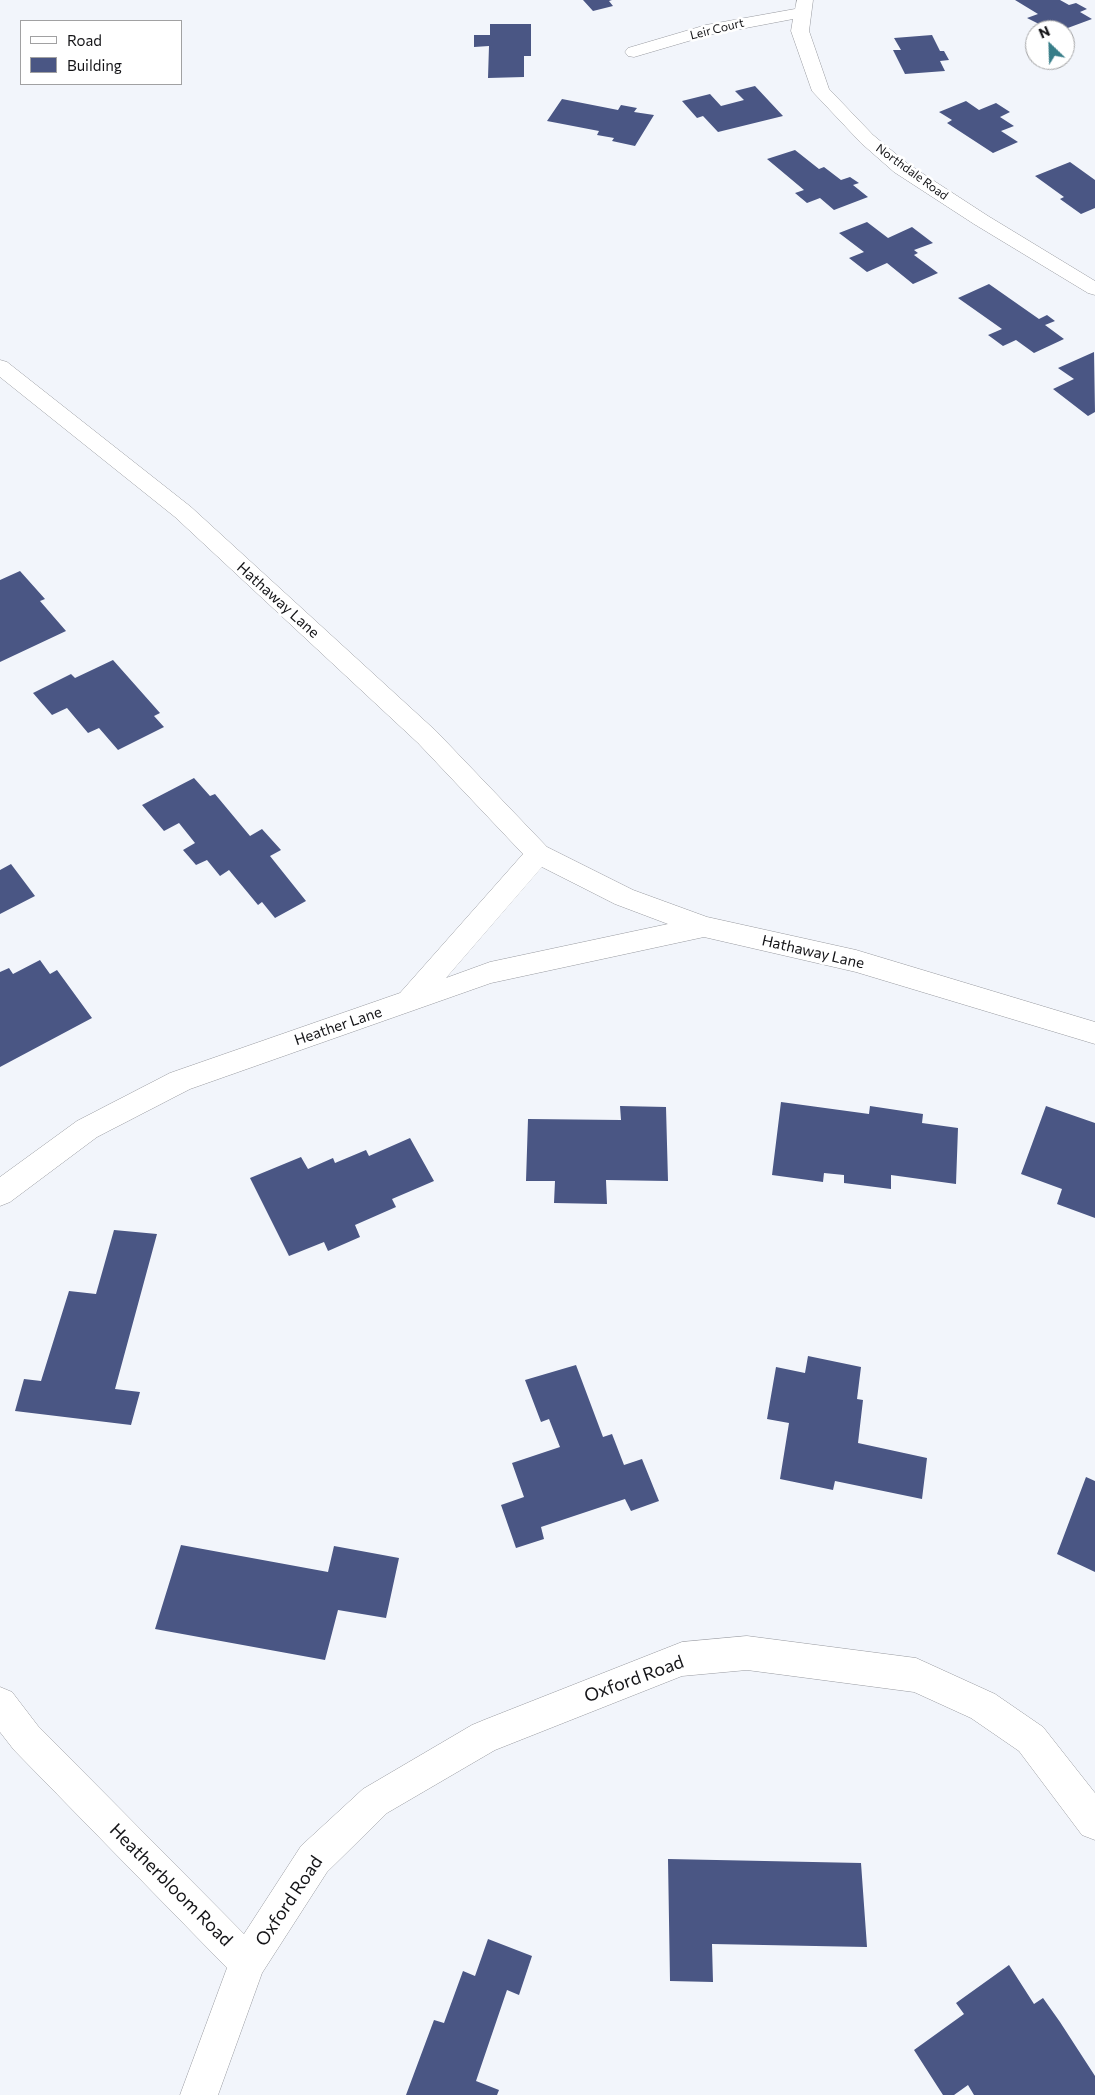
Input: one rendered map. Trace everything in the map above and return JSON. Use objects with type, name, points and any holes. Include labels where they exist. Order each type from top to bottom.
[{"type":"street","name":"Leir Court","points":[[634,52],[706,30],[803,6]]},
{"type":"street","name":"Northdale Road","points":[[803,6],[800,31],[822,91],[867,140],[901,168],[973,215],[1095,289]]},
{"type":"street","name":"Hathaway Lane","points":[[0,366],[17,382],[183,512],[427,736],[538,854],[624,897],[704,927],[856,961],[1095,1033]]},
{"type":"street","points":[[409,1001],[538,854]]},
{"type":"street","name":"Heather Lane","points":[[0,1193],[86,1129],[180,1080],[490,973],[704,927]]},
{"type":"street","name":"Oxford Road","points":[[247,1963],[314,1859],[375,1801],[484,1737],[682,1659],[747,1653],[916,1675],[983,1706],[1031,1739],[1095,1822]]},
{"type":"street","name":"Heatherbloom Road","points":[[0,1704],[26,1738],[247,1963]]},
{"type":"street","points":[[199,2095],[247,1963]]},
{"type":"building","points":[[583,0],[612,0],[609,1],[613,6],[593,11]]},
{"type":"building","points":[[1015,0],[1060,0],[1069,5],[1076,3],[1087,9],[1080,12],[1092,19],[1075,25],[1075,20],[1031,20],[1027,18],[1038,14]]},
{"type":"building","points":[[490,24],[531,24],[531,56],[524,56],[524,77],[488,78],[489,46],[474,47],[474,35],[490,35]]},
{"type":"building","points":[[932,35],[940,51],[944,51],[949,60],[940,61],[945,71],[905,74],[893,50],[901,50],[894,38]]},
{"type":"building","points":[[755,86],[783,116],[718,132],[703,116],[697,118],[682,101],[710,94],[721,106],[744,100],[735,91]]},
{"type":"building","points":[[562,99],[618,110],[621,105],[637,108],[634,112],[654,115],[635,146],[612,141],[614,138],[597,135],[599,131],[547,121]]},
{"type":"building","points":[[966,101],[979,110],[996,103],[1010,112],[1000,117],[1014,126],[1001,131],[1018,142],[993,153],[947,123],[952,120],[939,112]]},
{"type":"building","points":[[795,150],[819,169],[824,167],[841,180],[850,177],[859,183],[853,185],[868,197],[834,210],[820,198],[807,203],[795,193],[804,190],[767,159]]},
{"type":"building","points":[[1070,162],[1095,180],[1095,208],[1081,214],[1060,199],[1064,197],[1035,176]]},
{"type":"building","points":[[867,222],[888,238],[912,227],[933,243],[914,250],[918,253],[914,255],[938,273],[913,284],[887,263],[867,272],[849,258],[864,252],[839,233]]},
{"type":"building","points":[[989,284],[1039,319],[1047,315],[1055,321],[1045,325],[1064,339],[1034,353],[1016,340],[1003,346],[988,335],[1002,329],[958,298]]},
{"type":"building","points":[[1094,352],[1095,412],[1088,416],[1053,389],[1074,379],[1058,368]]},
{"type":"building","points":[[20,571],[45,599],[40,601],[66,631],[0,662],[0,580]]},
{"type":"building","points":[[113,660],[160,713],[154,716],[164,727],[118,750],[99,728],[88,733],[67,708],[52,715],[33,693],[71,674],[75,678]]},
{"type":"building","points":[[194,778],[210,796],[215,794],[250,836],[262,829],[281,850],[270,856],[306,901],[275,918],[262,902],[258,905],[229,870],[220,876],[207,860],[196,865],[183,850],[195,843],[179,823],[164,831],[142,805]]},
{"type":"building","points":[[11,864],[35,896],[0,914],[0,870]]},
{"type":"building","points":[[40,960],[50,974],[57,970],[92,1018],[0,1067],[0,972],[9,968],[13,974]]},
{"type":"building","points":[[781,1102],[869,1114],[870,1106],[923,1114],[922,1123],[958,1128],[956,1184],[891,1175],[891,1189],[844,1183],[844,1175],[824,1173],[823,1182],[772,1175]]},
{"type":"building","points":[[620,1106],[666,1107],[668,1181],[606,1180],[607,1204],[554,1203],[555,1181],[526,1181],[528,1119],[621,1120]]},
{"type":"building","points":[[1046,1106],[1095,1123],[1095,1218],[1057,1204],[1062,1189],[1021,1174]]},
{"type":"building","points":[[410,1138],[434,1181],[392,1199],[396,1207],[355,1225],[360,1237],[328,1251],[324,1242],[289,1256],[250,1178],[301,1157],[308,1169],[333,1158],[335,1163],[366,1150],[369,1156]]},
{"type":"building","points":[[114,1230],[157,1234],[115,1389],[140,1392],[131,1425],[15,1411],[24,1379],[41,1381],[69,1291],[96,1294]]},
{"type":"building","points":[[808,1356],[861,1367],[857,1399],[863,1400],[858,1443],[927,1458],[922,1499],[835,1481],[833,1490],[780,1479],[789,1423],[767,1419],[776,1367],[805,1373]]},
{"type":"building","points":[[576,1365],[603,1437],[612,1434],[624,1465],[642,1459],[659,1501],[631,1511],[625,1499],[541,1527],[544,1539],[516,1548],[501,1505],[524,1497],[512,1463],[560,1447],[549,1419],[541,1422],[525,1380]]},
{"type":"building","points":[[1086,1477],[1095,1481],[1095,1572],[1057,1554]]},
{"type":"building","points":[[181,1545],[328,1572],[334,1546],[399,1558],[386,1618],[338,1610],[325,1660],[155,1629]]},
{"type":"building","points":[[668,1859],[861,1863],[867,1947],[712,1944],[713,1982],[670,1981]]},
{"type":"building","points":[[488,1939],[532,1956],[519,1995],[507,1990],[476,2081],[499,2090],[497,2095],[406,2095],[434,2020],[444,2023],[463,1971],[475,1976]]},
{"type":"building","points":[[1009,1965],[1034,2004],[1043,1998],[1060,2022],[1095,2076],[1095,2095],[974,2095],[968,2085],[954,2095],[943,2095],[914,2050],[964,2014],[956,2003]]}]
